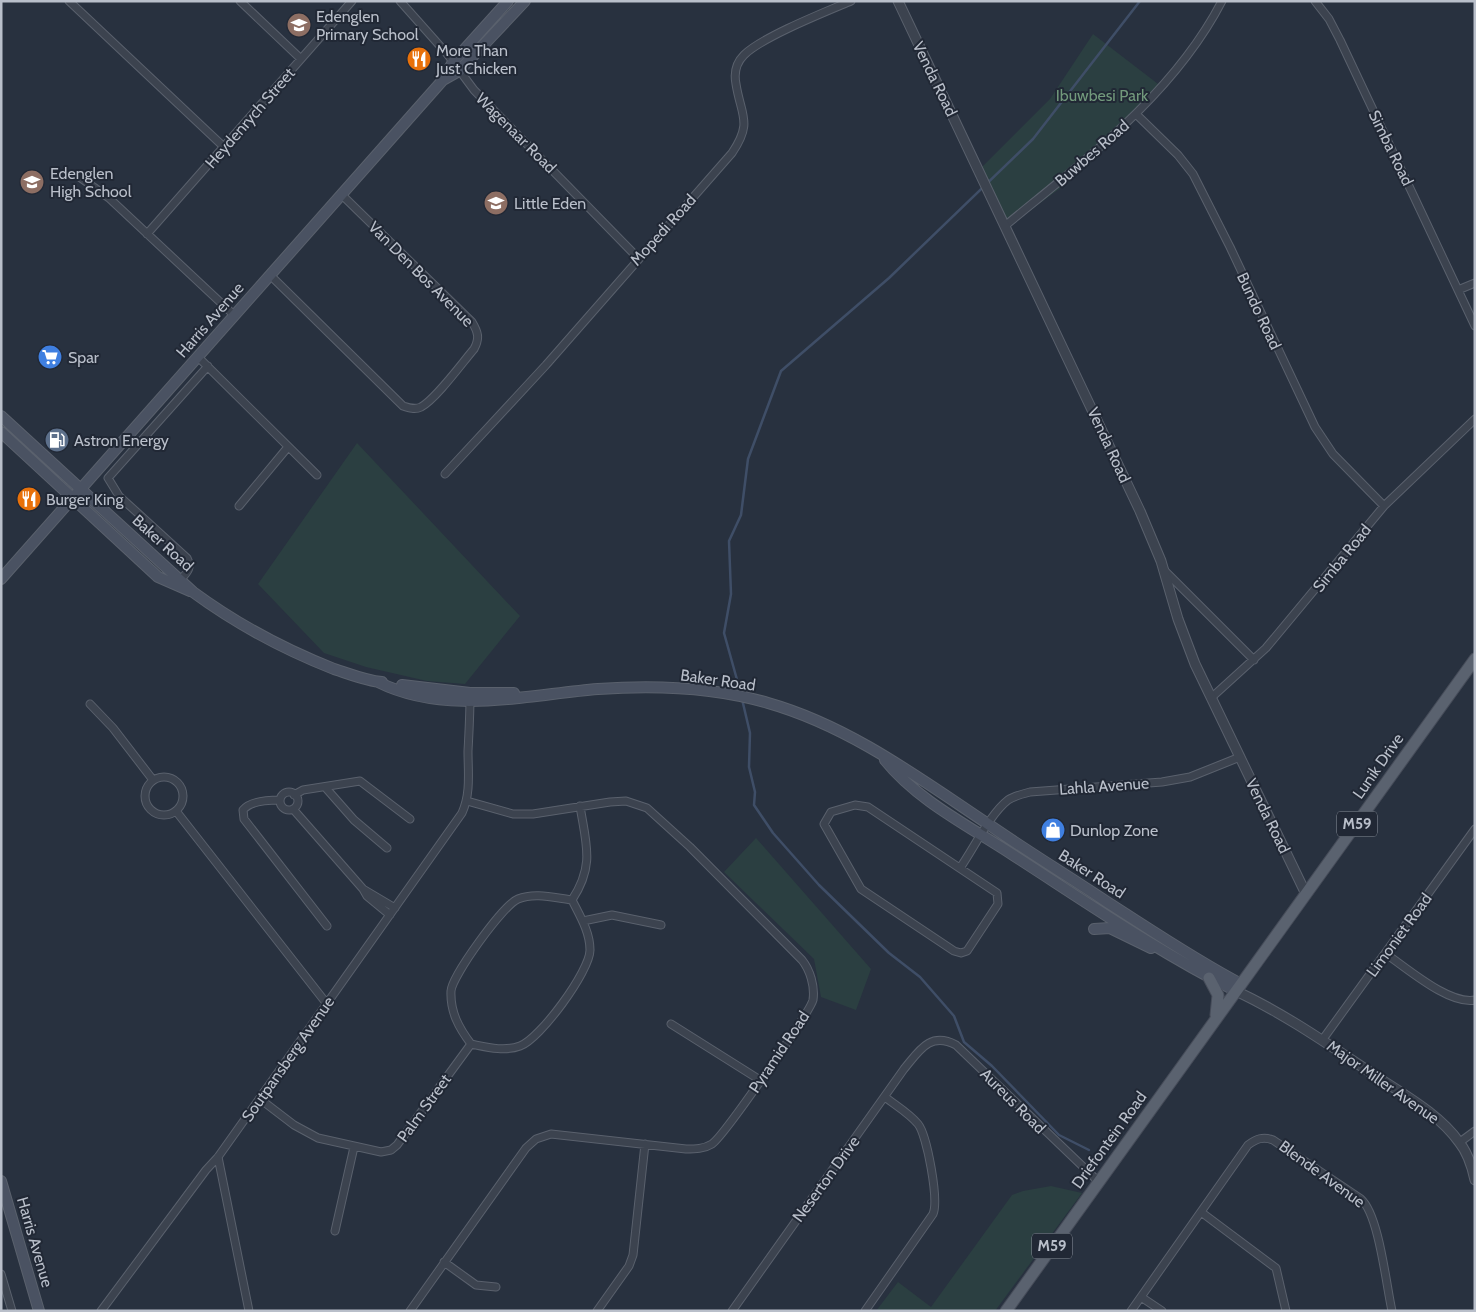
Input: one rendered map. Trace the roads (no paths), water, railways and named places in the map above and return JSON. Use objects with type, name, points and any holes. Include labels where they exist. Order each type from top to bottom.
[{"type":"main road","name":"Harris Avenue","points":[[456,66],[508,1]]},
{"type":"main road","name":"Harris Avenue","points":[[1,579],[74,500],[442,81],[525,1]]},
{"type":"main road","name":"Baker Road","points":[[1,416],[81,491],[194,592],[238,624],[284,648],[341,671],[415,694],[470,697],[636,688],[726,694],[754,700],[805,716],[879,754],[935,788],[1238,988]]},
{"type":"main road","name":"Baker Road","points":[[1,432],[158,577],[194,592]]},
{"type":"main road","name":"Lunik Drive","points":[[1238,988],[1475,658]]},
{"type":"main road","name":"Baker Road","points":[[879,754],[917,792],[982,835],[1162,950],[1209,978],[1238,988]]},
{"type":"main road","points":[[1094,929],[1110,928],[1143,946],[1162,950]]},
{"type":"main road","points":[[1209,978],[1218,995],[1216,1017]]},
{"type":"main road","name":"Driefontein Road","points":[[1006,1311],[1238,988]]},
{"type":"main road","name":"Harris Avenue","points":[[1,1181],[39,1311]]},
{"type":"street","points":[[69,1],[225,148]]},
{"type":"street","points":[[240,1],[301,59]]},
{"type":"street","name":"Heydenrych Street","points":[[147,234],[225,148],[352,1]]},
{"type":"street","name":"Wagenaar Road","points":[[400,1],[456,66],[474,90],[638,258]]},
{"type":"street","name":"Mopedi Road","points":[[445,474],[546,365],[732,153],[742,138],[744,113],[735,77],[737,67],[744,56],[786,32],[851,1]]},
{"type":"street","name":"Venda Road","points":[[898,1],[1140,510],[1164,569],[1188,646],[1211,698],[1306,894]]},
{"type":"street","name":"Buwbes Road","points":[[1006,225],[1086,161],[1136,115],[1199,39],[1222,1]]},
{"type":"street","name":"Simba Road","points":[[1315,1],[1329,19],[1340,40],[1475,326]]},
{"type":"street","name":"Bundo Road","points":[[1136,115],[1178,154],[1193,174],[1230,246],[1315,428],[1333,454],[1384,506]]},
{"type":"street","points":[[78,176],[109,198],[234,316]]},
{"type":"street","name":"Van Den Bos Avenue","points":[[270,275],[403,406],[411,409],[420,408],[430,400],[474,349],[477,343],[477,330],[472,322],[342,195]]},
{"type":"street","points":[[1458,290],[1475,282]]},
{"type":"street","points":[[198,357],[317,475]]},
{"type":"street","points":[[181,579],[190,566],[187,558],[119,496],[108,478],[208,366]]},
{"type":"street","name":"Simba Road","points":[[1211,698],[1254,660],[1317,589],[1384,506],[1475,419]]},
{"type":"street","points":[[239,506],[288,447]]},
{"type":"street","points":[[1164,569],[1254,660]]},
{"type":"street","points":[[467,801],[470,772],[470,697]]},
{"type":"street","points":[[90,704],[113,728],[153,780]]},
{"type":"street","name":"Lahla Avenue","points":[[982,835],[1008,800],[1030,792],[1162,782],[1190,777],[1240,757]]},
{"type":"street","points":[[170,777],[180,784],[184,795],[183,801],[176,811],[164,815],[151,810],[146,798],[146,791],[153,780],[170,777]]},
{"type":"street","points":[[280,800],[285,793],[294,795],[303,790],[354,781],[365,782],[410,819]]},
{"type":"street","points":[[325,787],[354,820],[387,848]]},
{"type":"street","points":[[293,809],[297,802],[294,795]]},
{"type":"street","points":[[280,800],[283,808],[293,809],[367,896],[390,916]]},
{"type":"street","points":[[280,800],[246,806],[243,810],[244,818],[327,926]]},
{"type":"street","name":"Pyramid Road","points":[[410,1311],[512,1166],[536,1139],[551,1134],[698,1149],[712,1144],[733,1121],[811,1006],[812,988],[805,964],[654,812],[639,804],[626,801],[533,814],[513,814],[467,801]]},
{"type":"street","name":"Soutpansberg Avenue","points":[[102,1311],[260,1099],[458,819],[467,801]]},
{"type":"street","points":[[864,805],[960,868],[995,891],[1000,900],[970,949],[961,953],[948,948],[861,889],[829,834],[825,821],[831,812],[837,809],[864,805]]},
{"type":"street","points":[[572,900],[581,884],[588,864],[580,806]]},
{"type":"street","points":[[176,811],[327,1004]]},
{"type":"street","name":"Limoniet Road","points":[[1323,1039],[1475,830]]},
{"type":"street","points":[[960,868],[982,835]]},
{"type":"street","points":[[363,889],[395,908]]},
{"type":"street","points":[[538,895],[572,900],[583,921],[590,949],[586,966],[538,1034],[530,1041],[516,1048],[495,1048],[471,1044],[453,1013],[451,1001],[452,985],[470,956],[501,912],[514,901],[538,895]]},
{"type":"street","points":[[583,921],[612,915],[661,925]]},
{"type":"street","points":[[1386,954],[1453,997],[1467,1001],[1475,1000]]},
{"type":"street","name":"Major Miller Avenue","points":[[1238,988],[1323,1039],[1437,1119],[1460,1142],[1470,1160],[1475,1180]]},
{"type":"street","points":[[671,1024],[760,1080]]},
{"type":"street","name":"Aureus Road","points":[[921,1049],[937,1040],[944,1040],[956,1045],[1099,1182]]},
{"type":"street","name":"Palm Street","points":[[260,1099],[309,1134],[354,1147],[381,1152],[395,1148],[471,1044]]},
{"type":"street","name":"Neserton Drive","points":[[732,1311],[884,1097],[921,1049]]},
{"type":"street","points":[[865,1311],[933,1214],[936,1204],[935,1189],[921,1130],[913,1118],[884,1097]]},
{"type":"street","points":[[1460,1142],[1475,1132]]},
{"type":"street","name":"Blende Avenue","points":[[1201,1212],[1248,1145],[1260,1138],[1274,1140],[1361,1199],[1369,1207],[1374,1222],[1392,1311]]},
{"type":"street","points":[[598,1311],[632,1260],[645,1144]]},
{"type":"street","points":[[335,1231],[354,1147]]},
{"type":"street","points":[[218,1157],[249,1311]]},
{"type":"street","points":[[1131,1311],[1201,1212],[1276,1268],[1286,1311]]},
{"type":"street","points":[[444,1262],[476,1285],[496,1286]]},
{"type":"street","points":[[1,1274],[12,1311]]},
{"type":"street","points":[[1141,1297],[1162,1311]]},
{"type":"waterway","points":[[741,694],[724,633],[731,594],[729,541],[741,515],[748,459],[781,371],[889,278],[1033,139],[1140,1]]},
{"type":"waterway","points":[[742,699],[750,733],[749,767],[755,792],[754,805],[773,833],[819,885],[889,953],[920,977],[954,1016],[964,1042],[992,1066],[1059,1135],[1089,1150]]},
{"type":"place","name":"Edenglen Primary School","points":[[299,25]]},
{"type":"place","name":"More Than Just Chicken","points":[[419,59]]},
{"type":"place","name":"Edenglen High School","points":[[32,182]]},
{"type":"place","name":"Little Eden","points":[[496,203]]},
{"type":"place","name":"Spar","points":[[50,357]]},
{"type":"place","name":"Astron Energy","points":[[57,440]]},
{"type":"place","name":"Burger King","points":[[29,499]]},
{"type":"place","name":"Dunlop Zone","points":[[1053,830]]},
{"type":"park label","name":"Ibuwbesi Park","points":[[1102,95]]}]
